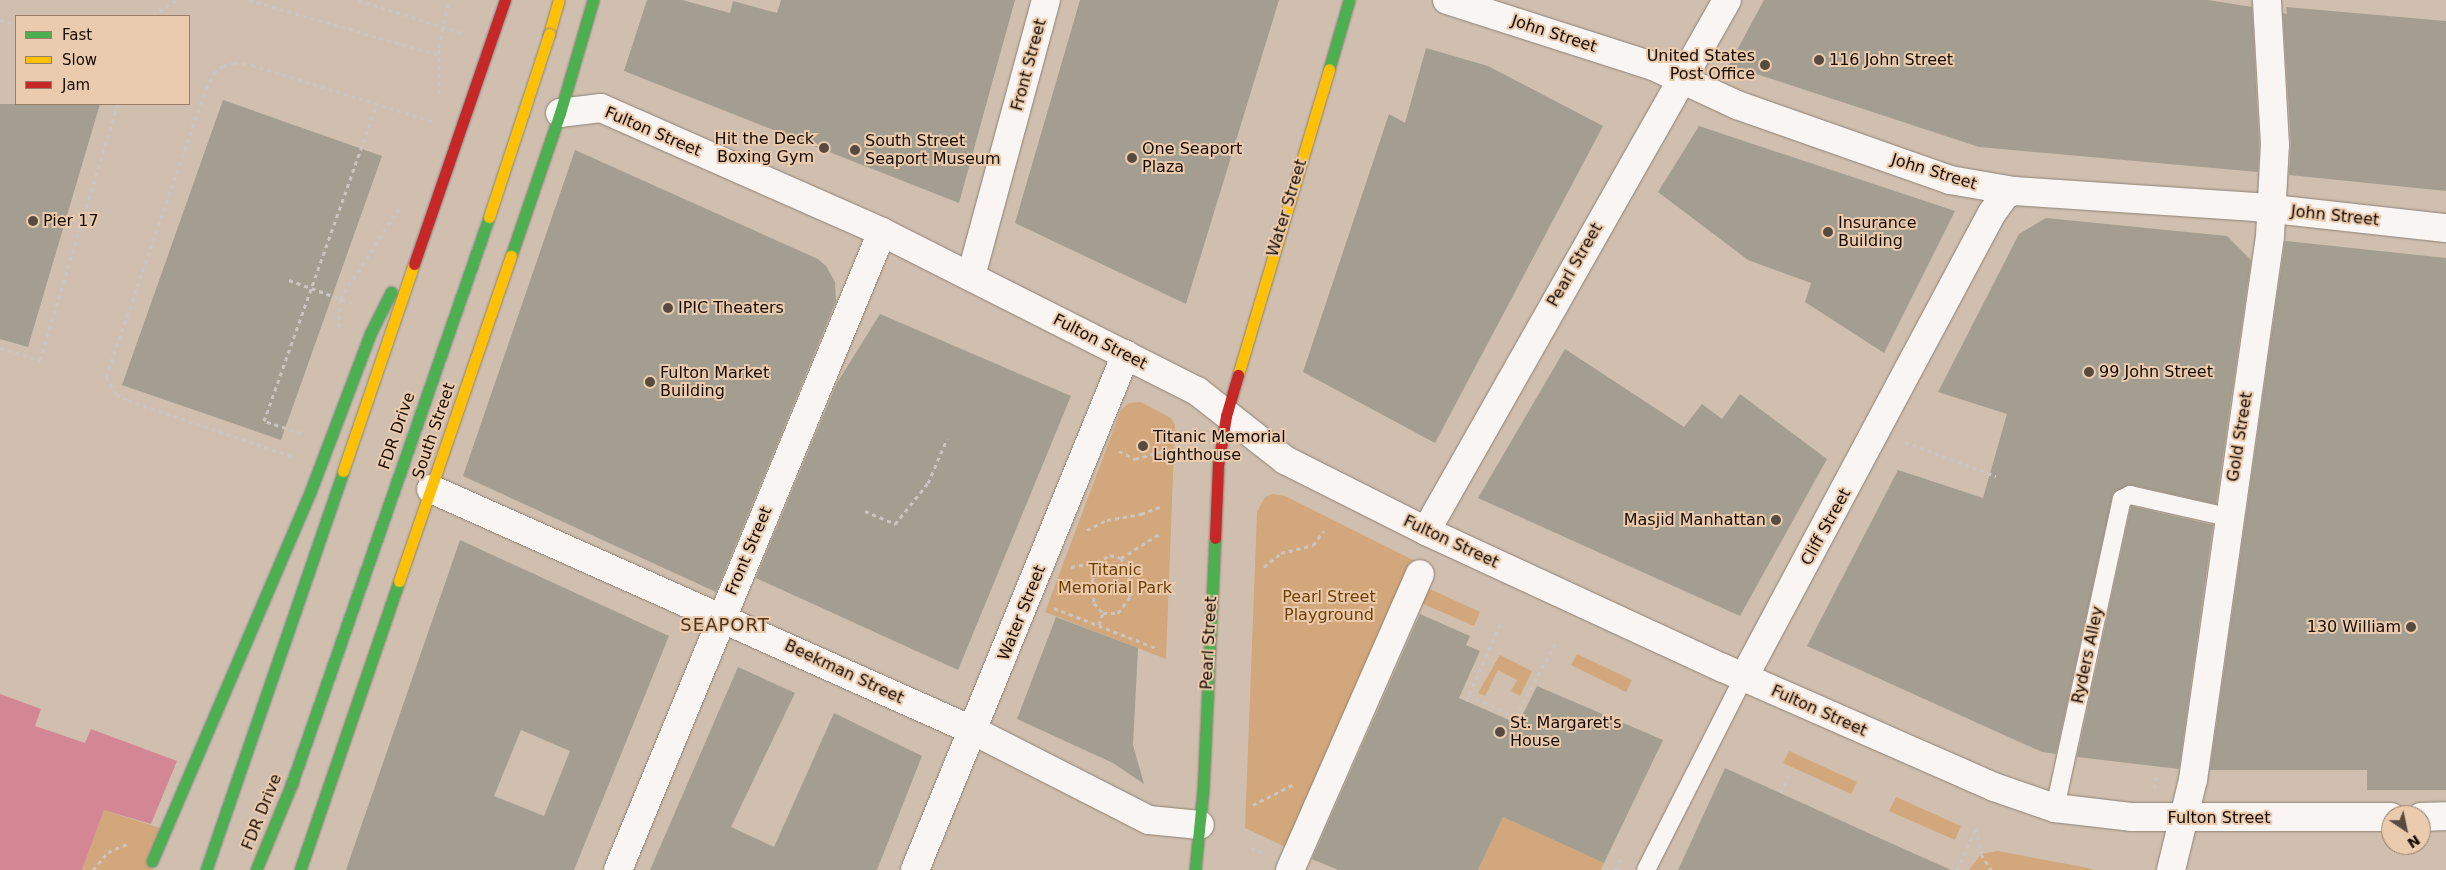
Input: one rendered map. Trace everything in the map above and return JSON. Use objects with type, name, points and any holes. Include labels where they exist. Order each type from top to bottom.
[{"type":"main road","name":"FDR Drive","points":[[206,870],[440,195],[505,0]]},
{"type":"main road","name":"FDR Drive","points":[[256,870],[292,783],[479,249],[559,0]]},
{"type":"main road","name":"South Street","points":[[300,870],[560,113],[593,0]]},
{"type":"main road","name":"Water Street","points":[[1226,416],[1349,0]]},
{"type":"main road","points":[[149,870],[309,495],[370,334],[440,195]]},
{"type":"main road","name":"Pearl Street","points":[[1195,870],[1200,825],[1218,465],[1226,416]]},
{"type":"main road","points":[[265,870],[292,783]]},
{"type":"street","name":"Front Street","points":[[971,276],[1046,0]]},
{"type":"street","name":"John Street","points":[[1447,0],[1654,66],[1737,105],[1950,180],[2014,191],[2272,209],[2446,228]]},
{"type":"street","name":"Pearl Street","points":[[1426,531],[1727,0]]},
{"type":"street","name":"Gold Street","points":[[2171,870],[2193,780],[2228,516],[2272,209],[2275,145],[2267,0]]},
{"type":"street","name":"Fulton Street","points":[[560,113],[601,108],[882,232],[1197,391],[1226,416],[1285,460],[1426,531],[1744,677],[1994,787],[2055,808],[2132,817],[2182,819],[2381,817]]},
{"type":"street","name":"Cliff Street","points":[[1744,677],[1995,208],[2014,191]]},
{"type":"street","name":"Front Street","points":[[618,870],[721,616],[882,232]]},
{"type":"street","name":"Water Street","points":[[915,870],[974,731],[1126,354]]},
{"type":"street","name":"Beekman Street","points":[[431,489],[721,616],[974,731],[1149,820],[1200,825]]},
{"type":"street","points":[[1290,870],[1420,574]]},
{"type":"street","points":[[2431,816],[2446,816]]},
{"type":"lane","name":"Ryders Alley","points":[[2055,808],[2120,503],[2125,495],[2130,495],[2228,516]]},
{"type":"lane","name":"Cliff Street","points":[[1646,870],[1744,677]]},
{"type":"path","points":[[154,15],[169,2],[176,0]]},
{"type":"path","points":[[249,0],[439,55]]},
{"type":"path","points":[[358,0],[442,26],[449,0]]},
{"type":"path","points":[[0,20],[15,24]]},
{"type":"path","points":[[295,456],[275,453],[127,400],[116,394],[106,377],[214,73],[234,63],[252,65],[439,123]]},
{"type":"path","points":[[292,429],[264,421],[376,104]]},
{"type":"path","points":[[0,348],[40,360],[118,105]]},
{"type":"path","points":[[340,299],[404,200]]},
{"type":"path","points":[[289,280],[351,302]]},
{"type":"path","points":[[865,511],[895,524],[928,483],[948,439]]},
{"type":"path","points":[[1905,442],[1996,476]]},
{"type":"path","points":[[1114,445],[1119,451],[1135,459],[1163,451]]},
{"type":"path","points":[[1081,534],[1107,520],[1141,514],[1162,506]]},
{"type":"path","points":[[1264,567],[1281,553],[1313,545],[1324,531]]},
{"type":"path","points":[[1068,567],[1097,562],[1110,555],[1121,558],[1161,532]]},
{"type":"path","points":[[1097,562],[1092,593],[1094,603],[1103,613],[1118,613],[1130,597],[1129,576],[1121,558]]},
{"type":"path","points":[[1054,607],[1156,648]]},
{"type":"path","points":[[1099,626],[1103,613]]},
{"type":"path","points":[[1466,701],[1502,620]]},
{"type":"path","points":[[1469,695],[1515,717],[1556,644]]},
{"type":"path","points":[[1781,793],[1789,775]]},
{"type":"path","points":[[2154,788],[2156,777]]},
{"type":"path","points":[[1957,870],[1976,828],[1981,854],[1991,870]]},
{"type":"green space","name":"Titanic Memorial Park","points":[[1141,402],[1171,418],[1175,425],[1166,659],[1045,612],[1121,410],[1129,403]]},
{"type":"green space","name":"Pearl Street Playground","points":[[1272,494],[1285,496],[1429,568],[1421,585],[1480,612],[1474,626],[1414,600],[1300,854],[1245,828],[1257,512],[1265,497]]},
{"type":"green space","points":[[1577,654],[1632,680],[1626,692],[1571,665]]},
{"type":"green space","points":[[1500,655],[1532,671],[1520,696],[1511,691],[1517,680],[1498,670],[1485,696],[1478,693]]},
{"type":"green space","points":[[1789,751],[1857,782],[1851,794],[1783,763]]},
{"type":"green space","points":[[1896,797],[1961,826],[1955,840],[1889,811]]},
{"type":"green space","points":[[104,810],[166,830],[152,870],[82,870]]},
{"type":"green space","points":[[1503,817],[1604,863],[1601,870],[1478,870]]},
{"type":"green space","points":[[1998,851],[2094,870],[1969,870],[1981,854]]},
{"type":"shaded area","points":[[0,694],[41,709],[35,726],[85,743],[91,729],[177,761],[151,824],[104,810],[82,870],[0,870]]},
{"type":"building","points":[[647,0],[682,0],[730,13],[733,1],[777,13],[781,0],[1015,0],[959,203],[624,71]]},
{"type":"building","name":"One Seaport Plaza","points":[[1080,0],[1279,0],[1186,304],[1015,223]]},
{"type":"building","points":[[1764,0],[2208,0],[2252,7],[2259,145],[2258,172],[1979,147],[1729,65]]},
{"type":"building","points":[[2286,7],[2446,21],[2446,191],[2289,175],[2291,144],[2283,13],[2287,14]]},
{"type":"building","points":[[1426,48],[1488,66],[1603,126],[1435,443],[1303,372],[1389,114],[1405,123]]},
{"type":"building","points":[[223,100],[382,156],[281,440],[122,385]]},
{"type":"building","name":"Pier 17","points":[[0,104],[100,105],[28,347],[0,339]]},
{"type":"building","name":"Insurance Building","points":[[1699,126],[1955,211],[1884,353],[1805,302],[1811,283],[1748,260],[1658,192]]},
{"type":"building","name":"Fulton Market Building","points":[[575,150],[818,259],[826,266],[835,282],[836,301],[716,592],[463,476]]},
{"type":"building","points":[[2046,218],[2227,236],[2251,260],[2216,504],[2132,485],[2113,493],[2056,754],[2042,752],[1807,646],[1898,470],[1983,498],[2007,414],[1938,392],[2019,234]]},
{"type":"building","points":[[2285,241],[2446,258],[2446,790],[2367,790],[2367,770],[2210,770]]},
{"type":"building","points":[[880,314],[1071,396],[958,670],[756,578],[837,383]]},
{"type":"building","points":[[1565,349],[1684,427],[1702,404],[1722,419],[1740,394],[1827,459],[1740,616],[1478,498]]},
{"type":"building","points":[[2131,506],[2213,525],[2179,769],[2077,757]]},
{"type":"building","points":[[460,540],[669,636],[574,870],[346,870]],"holes":[[[521,730],[570,751],[544,816],[494,796]]]},
{"type":"building","name":"St. Margaret's House","points":[[1420,614],[1470,636],[1466,645],[1480,651],[1459,698],[1518,724],[1537,686],[1663,740],[1604,863],[1503,817],[1478,870],[1338,870],[1312,859]]},
{"type":"building","points":[[1056,617],[1138,648],[1133,745],[1144,784],[1113,763],[1017,719]]},
{"type":"building","points":[[738,667],[795,693],[731,827],[774,847],[834,713],[922,756],[877,870],[650,870]]},
{"type":"building","points":[[1725,768],[1866,832],[1951,870],[1678,870]]},
{"type":"traffic: fast","points":[[511,256],[560,113],[593,0]]},
{"type":"traffic: fast","points":[[1329,69],[1349,0]]},
{"type":"traffic: fast","points":[[292,783],[489,217]]},
{"type":"traffic: fast","points":[[152,861],[309,495],[370,334],[391,292]]},
{"type":"traffic: fast","points":[[206,870],[343,471]]},
{"type":"traffic: fast","points":[[1195,870],[1203,790],[1215,538]]},
{"type":"traffic: fast","points":[[300,870],[399,581]]},
{"type":"traffic: fast","points":[[256,870],[292,783]]},
{"type":"traffic: slow","points":[[549,34],[559,0]]},
{"type":"traffic: slow","points":[[489,217],[549,34]]},
{"type":"traffic: slow","points":[[1238,375],[1329,69]]},
{"type":"traffic: slow","points":[[399,581],[511,256]]},
{"type":"traffic: slow","points":[[343,471],[414,264]]},
{"type":"traffic: jam","points":[[414,264],[505,0]]},
{"type":"traffic: jam","points":[[1215,538],[1218,465],[1226,416],[1238,375]]},
{"type":"place","name":"116 John Street","points":[[1819,60]]},
{"type":"place","name":"United States Post Office","points":[[1765,65]]},
{"type":"place","name":"Hit the Deck Boxing Gym","points":[[824,148]]},
{"type":"place","name":"South Street Seaport Museum","points":[[855,150]]},
{"type":"place","name":"One Seaport Plaza","points":[[1132,158]]},
{"type":"place","name":"Pier 17","points":[[33,221]]},
{"type":"place","name":"Insurance Building","points":[[1828,232]]},
{"type":"place","name":"IPIC Theaters","points":[[668,308]]},
{"type":"place","name":"99 John Street","points":[[2089,372]]},
{"type":"place","name":"Fulton Market Building","points":[[650,382]]},
{"type":"place","name":"Titanic Memorial Lighthouse","points":[[1143,446]]},
{"type":"place","name":"Masjid Manhattan","points":[[1776,520]]},
{"type":"place","name":"130 William","points":[[2411,627]]},
{"type":"place","name":"St. Margaret's House","points":[[1500,732]]},
{"type":"district","name":"SEAPORT","points":[[725,625]]}]
